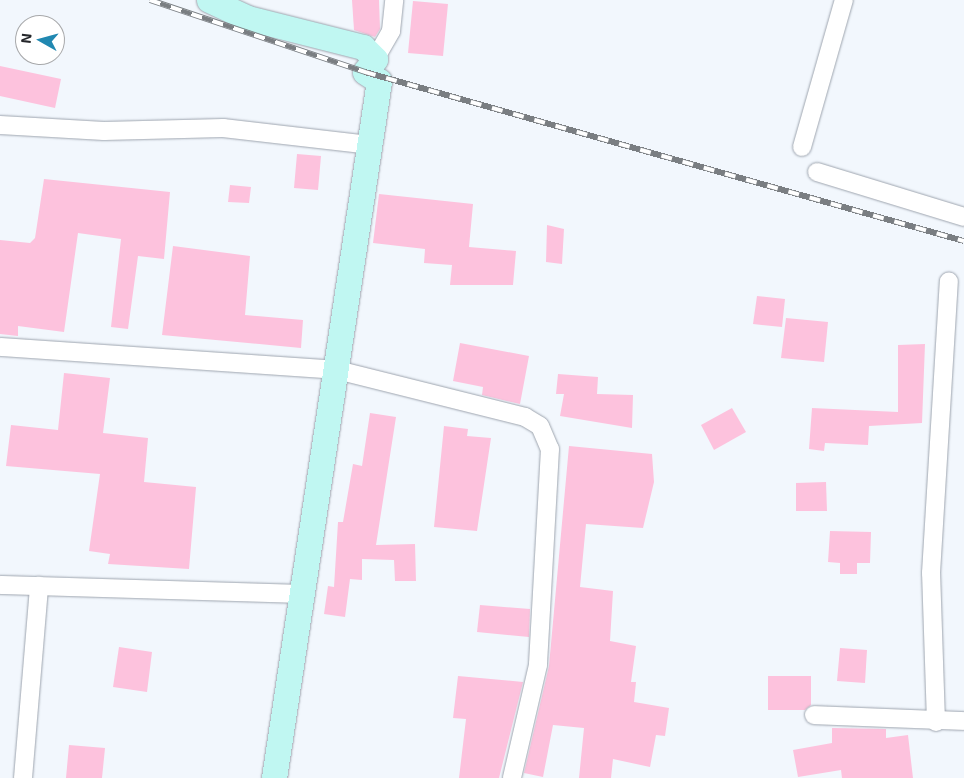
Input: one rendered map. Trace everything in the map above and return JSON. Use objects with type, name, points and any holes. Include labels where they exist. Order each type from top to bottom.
[{"type":"street","points":[[209,0],[248,18],[363,47],[375,59]]},
{"type":"street","points":[[274,778],[337,370],[379,81],[365,72],[391,32],[394,0]]},
{"type":"street","points":[[802,147],[844,0]]},
{"type":"street","points":[[0,125],[104,131],[223,128],[369,145]]},
{"type":"street","points":[[817,172],[964,217]]},
{"type":"street","points":[[936,722],[931,573],[949,282]]},
{"type":"street","points":[[0,348],[337,370],[525,417],[540,426],[550,448],[538,665],[512,778]]},
{"type":"street","points":[[0,585],[302,594]]},
{"type":"street","points":[[23,778],[39,586]]},
{"type":"street","points":[[814,715],[936,722],[964,721]]},
{"type":"building","points":[[352,0],[379,0],[380,29],[375,37],[354,30]]},
{"type":"building","points":[[413,1],[448,4],[443,56],[408,53]]},
{"type":"building","points":[[0,66],[61,79],[55,108],[0,96]]},
{"type":"building","points":[[297,154],[321,156],[318,190],[294,188]]},
{"type":"building","points":[[44,179],[170,192],[164,259],[138,256],[128,329],[111,327],[121,239],[78,233],[64,332],[18,326],[18,336],[0,334],[0,240],[30,243],[35,238]]},
{"type":"building","points":[[230,185],[251,187],[249,203],[228,202]]},
{"type":"building","points":[[379,194],[473,204],[469,247],[516,251],[513,285],[450,285],[452,265],[424,263],[425,249],[373,243]]},
{"type":"building","points":[[547,225],[564,229],[562,264],[546,262]]},
{"type":"building","points":[[173,246],[250,256],[245,315],[303,320],[301,348],[162,335]]},
{"type":"building","points":[[757,296],[785,299],[782,327],[753,324]]},
{"type":"building","points":[[786,318],[828,322],[824,362],[781,358]]},
{"type":"building","points":[[460,343],[529,356],[520,404],[482,395],[483,387],[453,381]]},
{"type":"building","points":[[925,344],[922,423],[869,426],[868,445],[825,443],[824,451],[809,449],[812,408],[898,412],[898,345]]},
{"type":"building","points":[[64,373],[110,378],[103,433],[148,438],[144,482],[196,487],[189,569],[108,564],[110,554],[89,551],[100,474],[6,466],[11,425],[58,430]]},
{"type":"building","points":[[558,374],[598,377],[597,394],[633,395],[632,428],[560,416],[564,394],[556,394]]},
{"type":"building","points":[[732,408],[746,432],[714,450],[701,425]]},
{"type":"building","points":[[370,413],[396,417],[376,545],[415,544],[416,581],[395,581],[394,560],[362,559],[362,580],[350,579],[345,617],[324,614],[328,586],[334,587],[338,522],[343,522],[353,464],[362,466]]},
{"type":"building","points":[[444,426],[468,429],[467,436],[491,438],[477,531],[434,527]]},
{"type":"building","points":[[569,446],[652,454],[654,482],[643,528],[586,524],[580,587],[613,591],[610,641],[636,646],[631,682],[636,682],[634,702],[669,708],[665,736],[656,735],[650,767],[613,759],[611,778],[579,778],[584,728],[553,725],[543,777],[524,773],[549,666]]},
{"type":"building","points":[[826,482],[827,511],[796,511],[796,483]]},
{"type":"building","points":[[830,531],[871,532],[870,563],[857,563],[857,574],[840,574],[840,563],[828,562]]},
{"type":"building","points":[[480,605],[530,609],[529,637],[477,632]]},
{"type":"building","points":[[119,647],[152,652],[147,692],[113,687]]},
{"type":"building","points":[[840,648],[867,650],[865,683],[837,681]]},
{"type":"building","points":[[458,676],[523,682],[499,778],[459,778],[466,719],[453,718]]},
{"type":"building","points":[[768,676],[811,676],[811,705],[805,710],[768,710]]},
{"type":"building","points":[[832,728],[886,729],[886,738],[908,735],[913,778],[842,778],[841,770],[798,777],[793,750],[832,743]]},
{"type":"building","points":[[69,745],[105,748],[102,778],[66,778]]},
{"type":"railway","points":[[150,0],[365,72],[964,241]]}]
